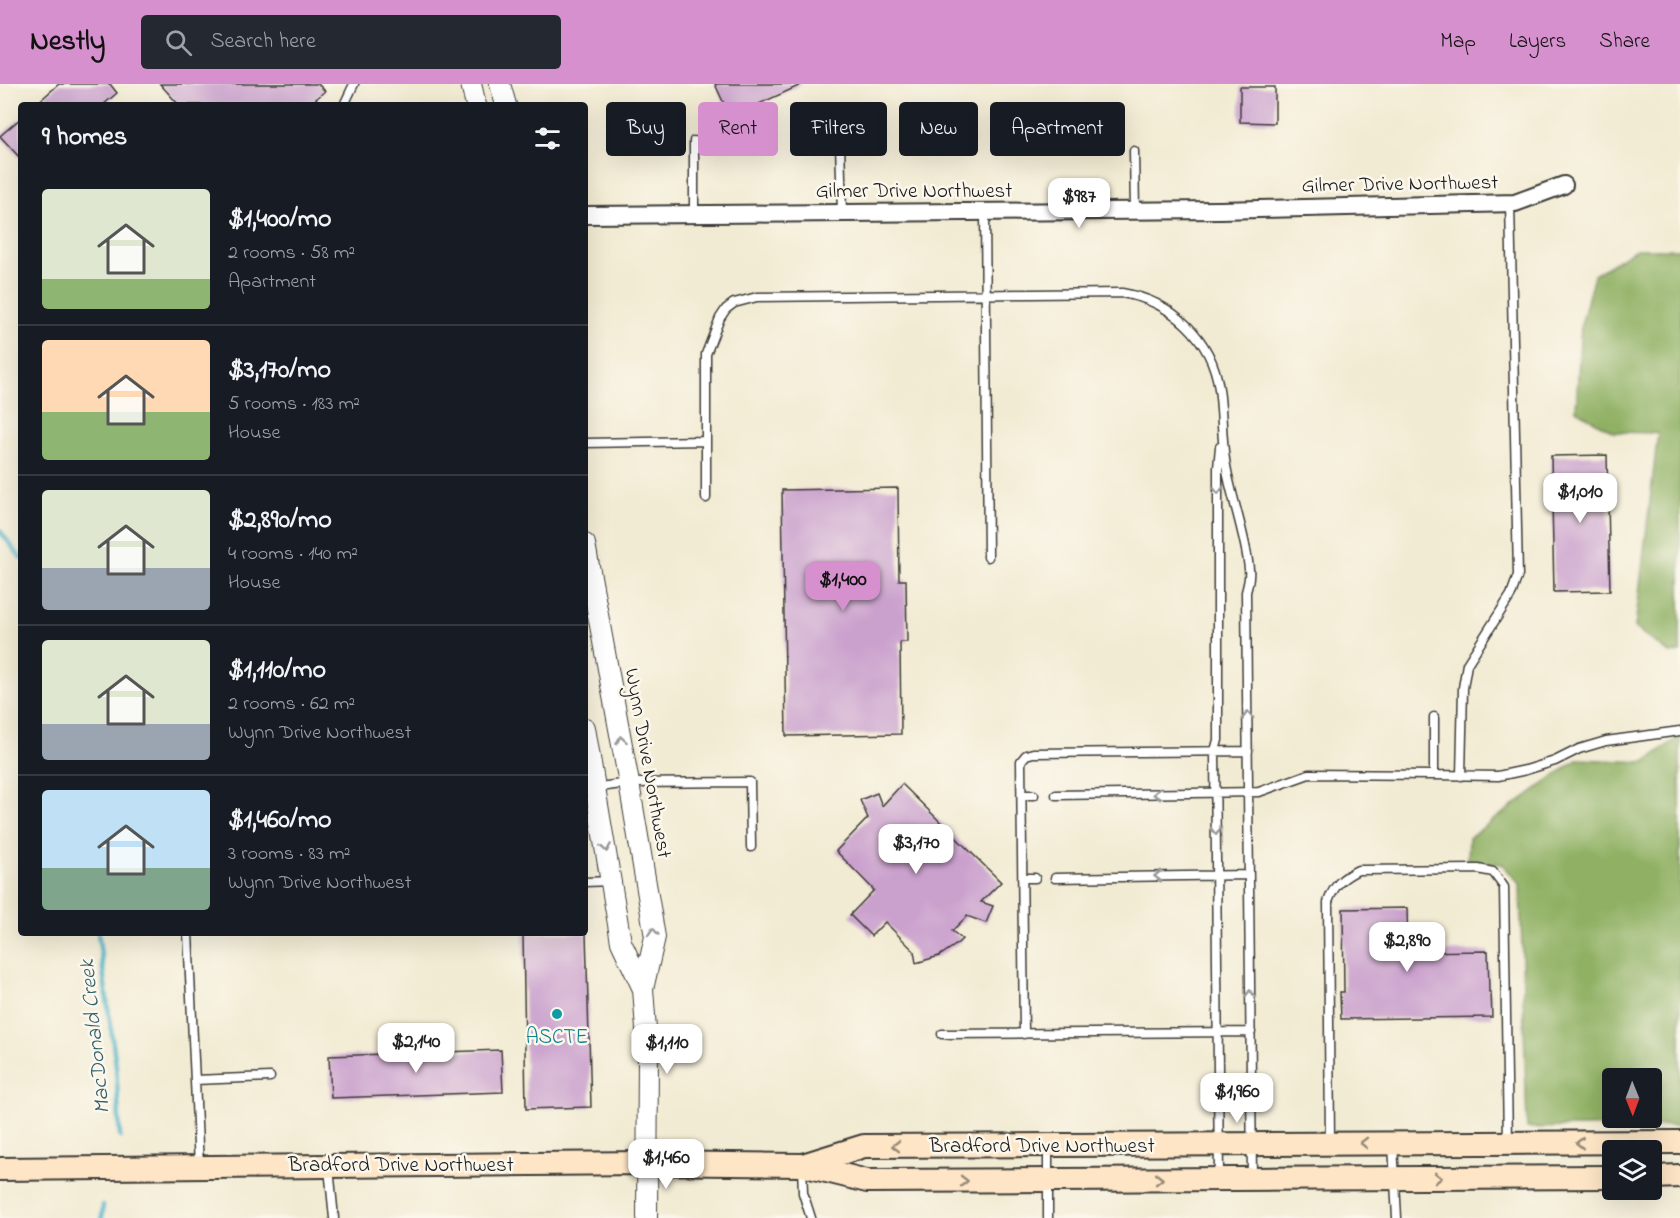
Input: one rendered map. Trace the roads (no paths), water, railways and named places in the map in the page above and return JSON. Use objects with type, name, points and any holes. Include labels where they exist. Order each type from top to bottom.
[{"type":"main road","name":"Bradford Drive Northwest","points":[[802,1165],[864,1146],[1680,1142]]},
{"type":"main road","name":"Bradford Drive Northwest","points":[[0,1168],[647,1163],[802,1165],[867,1181],[1602,1177]]},
{"type":"main road","points":[[1662,1176],[1680,1176]]},
{"type":"street","points":[[471,84],[475,102]]},
{"type":"street","points":[[500,84],[505,102]]},
{"type":"street","name":"Gilmer Drive Northwest","points":[[588,215],[1135,211],[1515,203],[1564,185]]},
{"type":"street","name":"Wynn Drive Northwest","points":[[588,560],[655,937],[643,989],[648,1056],[647,1218]]},
{"type":"street","name":"Wynn Drive Northwest","points":[[588,758],[591,788],[611,881],[621,942],[643,989]]},
{"type":"lane","points":[[345,102],[354,84]]},
{"type":"lane","points":[[694,141],[694,214]]},
{"type":"lane","points":[[1134,151],[1135,211]]},
{"type":"lane","points":[[840,156],[842,213]]},
{"type":"lane","points":[[1461,776],[1463,688],[1467,664],[1511,595],[1518,575],[1510,203]]},
{"type":"lane","points":[[985,212],[988,557]]},
{"type":"lane","points":[[706,498],[706,354],[720,318],[734,303],[757,297],[1122,293],[1147,300],[1174,314],[1196,334],[1213,362],[1219,386],[1226,468],[1250,571],[1246,592],[1252,1179]]},
{"type":"lane","points":[[1219,1179],[1215,752],[1218,740],[1218,468],[1222,432]]},
{"type":"lane","points":[[588,443],[705,441]]},
{"type":"lane","points":[[1434,717],[1434,775]]},
{"type":"lane","points":[[1056,795],[1248,792],[1270,789],[1309,774],[1498,776],[1555,761],[1579,748],[1606,741],[1680,731]]},
{"type":"lane","points":[[1024,1034],[1022,761],[1026,755],[1033,753],[1248,751]]},
{"type":"lane","points":[[591,788],[629,783],[750,782],[751,847]]},
{"type":"lane","points":[[1022,795],[1034,795]]},
{"type":"lane","points":[[1330,1143],[1328,902],[1332,889],[1343,878],[1358,870],[1478,869],[1493,872],[1504,887],[1508,1143]]},
{"type":"lane","points":[[1055,878],[1249,874]]},
{"type":"lane","points":[[1023,878],[1035,878]]},
{"type":"lane","points":[[588,882],[611,881]]},
{"type":"lane","points":[[188,936],[199,1166]]},
{"type":"lane","points":[[942,1034],[1251,1032]]},
{"type":"lane","points":[[195,1080],[270,1077]]},
{"type":"lane","points":[[1393,1143],[1396,1218]]},
{"type":"lane","points":[[1048,1145],[1048,1218]]},
{"type":"lane","points":[[329,1165],[334,1218]]},
{"type":"lane","points":[[802,1165],[803,1193],[811,1218]]},
{"type":"waterway","name":"MacDonald Creek","points":[[0,531],[18,554]]},
{"type":"waterway","name":"MacDonald Creek","points":[[98,936],[116,1066],[120,1137]]},
{"type":"waterway","name":"MacDonald Creek","points":[[102,1218],[103,1205]]},
{"type":"place","name":"ASCTE","points":[[557,1014]]}]
